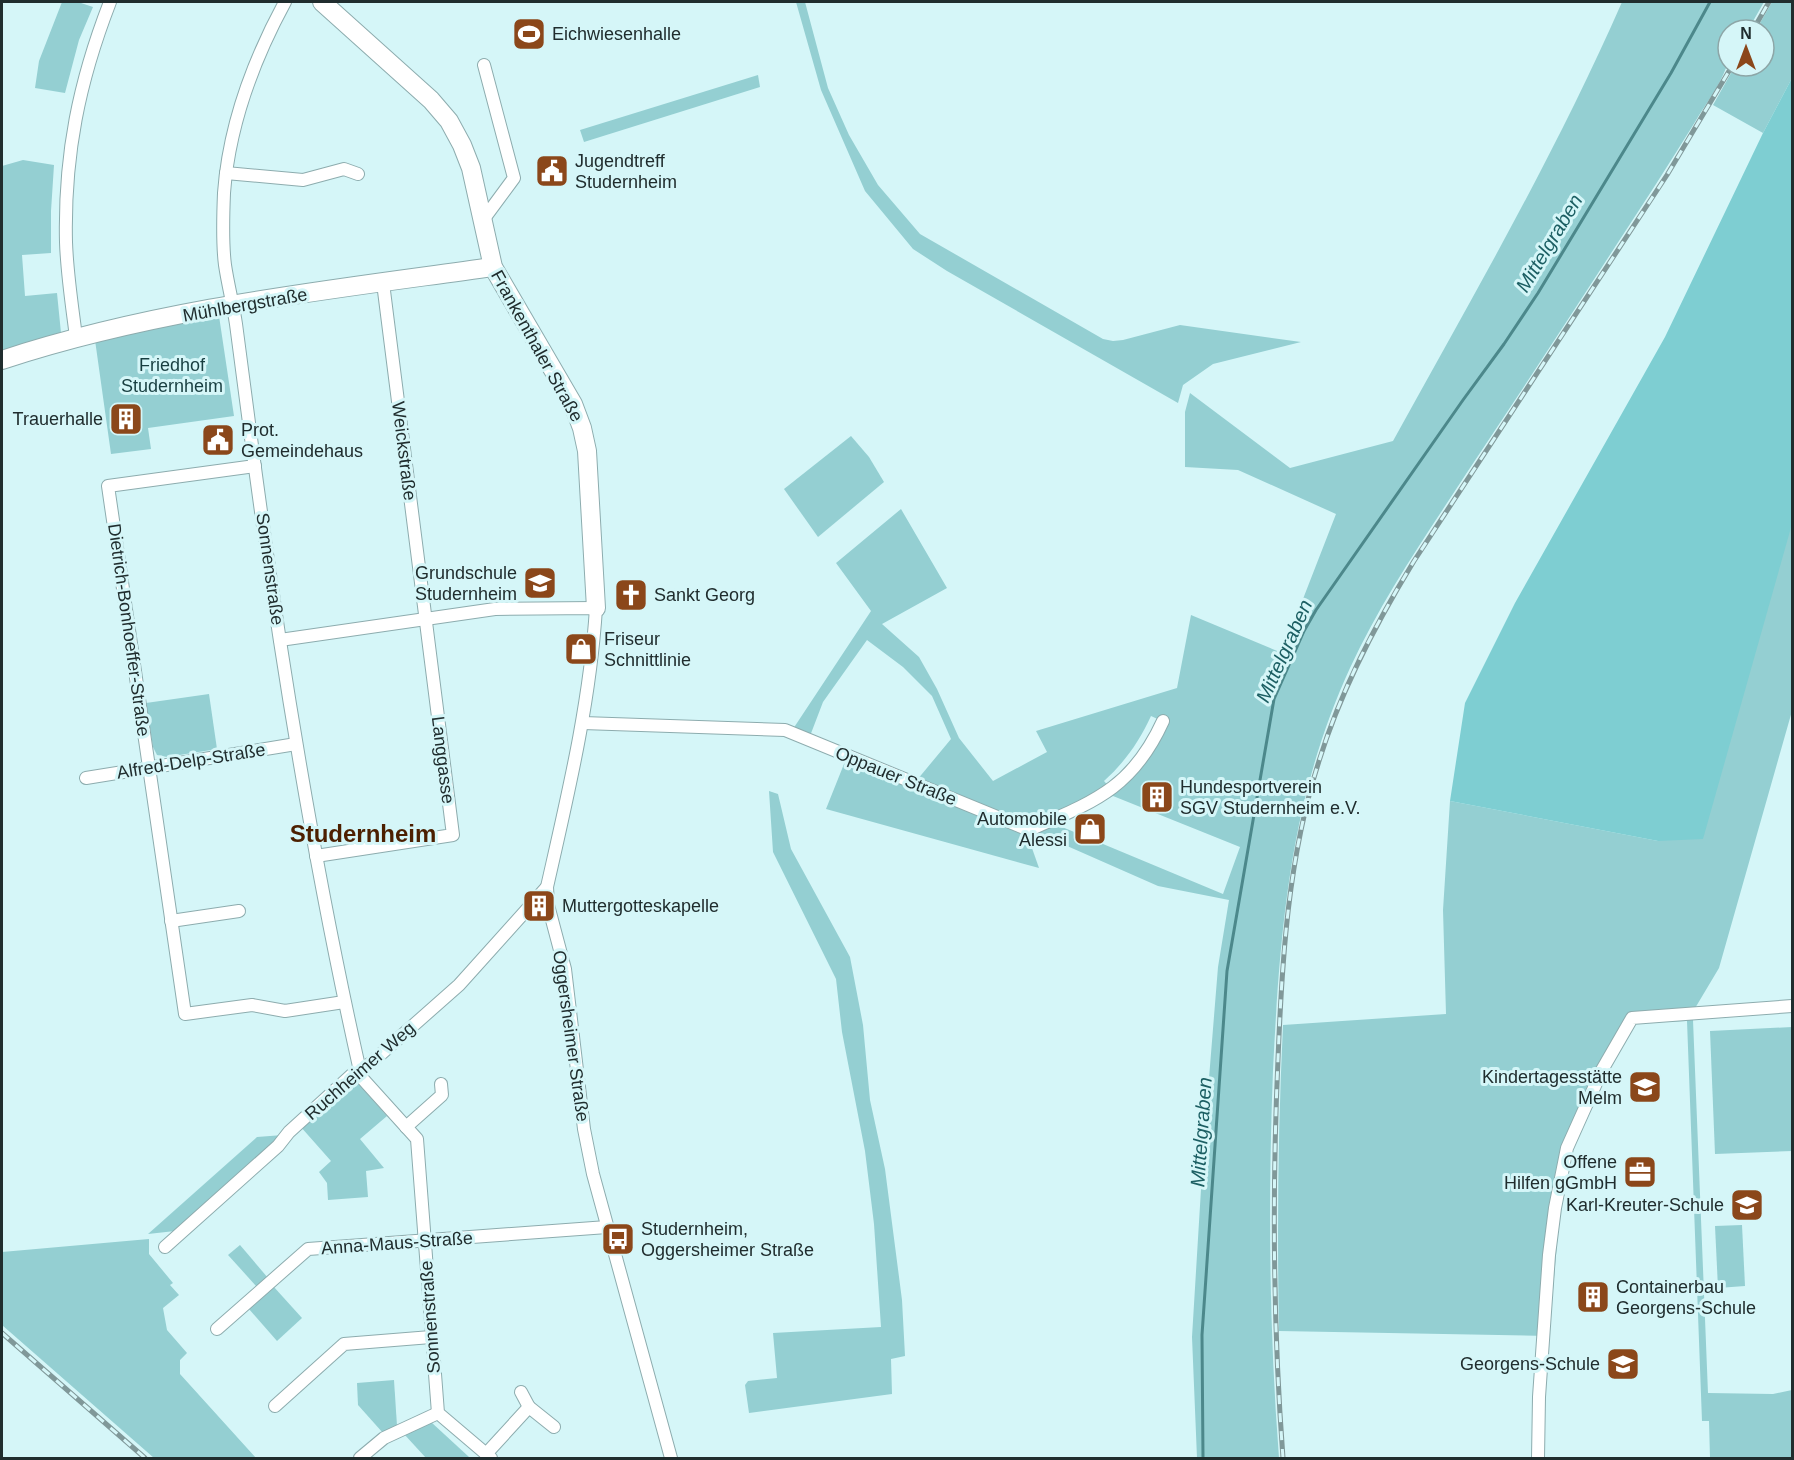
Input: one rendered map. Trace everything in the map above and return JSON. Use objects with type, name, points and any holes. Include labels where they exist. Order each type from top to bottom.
[{"type":"street","points":[[76,337],[66,243],[67,182],[85,72],[110,2]]},
{"type":"street","name":"Sonnenstraße","points":[[285,2],[267,38],[237,117],[226,173],[225,263],[233,304],[296,744],[344,1002],[361,1077],[417,1139],[438,1413]]},
{"type":"street","name":"Frankenthaler Straße","points":[[322,2],[432,100],[449,122],[462,145],[471,168],[493,267],[573,404],[582,428],[589,471],[596,608]]},
{"type":"street","points":[[483,220],[514,178],[484,65]]},
{"type":"street","points":[[226,173],[303,180],[344,169],[358,174]]},
{"type":"street","name":"Mühlbergstraße","points":[[2,360],[76,337],[233,304],[493,267]]},
{"type":"street","name":"Weickstraße","points":[[383,282],[426,619]]},
{"type":"street","name":"Dietrich-Bonhoeffer-Straße","points":[[255,466],[108,486],[185,1014],[252,1005],[285,1011],[344,1002]]},
{"type":"street","points":[[280,640],[495,609],[596,608]]},
{"type":"street","name":"Oggersheimer Straße","points":[[596,608],[593,654],[583,723],[547,887],[548,905],[565,969],[584,1129],[592,1174],[671,1458]]},
{"type":"street","name":"Langgasse","points":[[316,856],[453,835],[426,619]]},
{"type":"street","name":"Oppauer Straße","points":[[583,723],[784,730],[1029,830],[1077,810],[1112,790],[1132,772],[1163,721]]},
{"type":"street","name":"Alfred-Delp-Straße","points":[[86,778],[296,744]]},
{"type":"street","name":"Ruchheimer Weg","points":[[165,1247],[278,1146],[289,1132],[355,1072],[360,1071],[459,985],[547,887]]},
{"type":"street","points":[[171,921],[239,911]]},
{"type":"street","points":[[1538,1458],[1539,1392],[1549,1255],[1555,1208],[1567,1148],[1602,1070],[1632,1018],[1792,1006]]},
{"type":"street","points":[[406,1127],[442,1095],[441,1084]]},
{"type":"street","name":"Anna-Maus-Straße","points":[[217,1329],[308,1249],[607,1227]]},
{"type":"street","points":[[275,1406],[344,1344],[431,1337]]},
{"type":"street","points":[[521,1392],[529,1407],[554,1427]]},
{"type":"street","points":[[360,1458],[384,1438],[438,1413],[489,1456],[529,1407]]},
{"type":"green space","points":[[62,2],[78,2],[93,7],[79,40],[65,93],[35,88],[39,61]]},
{"type":"green space","points":[[796,2],[805,2],[828,88],[849,135],[878,185],[920,234],[1103,339],[1123,340],[1180,325],[1301,342],[1213,364],[1183,385],[1178,403],[947,271],[913,249],[865,191],[821,90]]},
{"type":"green space","points":[[1622,2],[1764,2],[1755,18],[1716,18],[1716,78],[1722,78],[1716,89],[1405,569],[1362,642],[1330,717],[1301,815],[1292,865],[1276,1018],[1271,1119],[1270,1264],[1279,1458],[1197,1458],[1192,1337],[1204,1140],[1218,967],[1229,900],[1158,886],[917,780],[951,739],[932,696],[903,667],[867,640],[823,702],[810,736],[793,729],[871,611],[836,563],[901,509],[947,588],[882,624],[919,657],[937,689],[959,738],[993,781],[1047,752],[1036,731],[1177,688],[1191,615],[1282,653],[1336,514],[1238,470],[1185,467],[1185,412],[1190,393],[1290,468],[1393,441],[1513,224],[1570,114]],"holes":[[[1151,716],[1162,721],[1112,790],[1104,781],[1131,751]],[[1113,796],[1240,847],[1223,894],[1055,824]]]},
{"type":"green space","points":[[1772,2],[1792,2],[1792,78],[1763,133],[1713,105],[1728,78],[1776,78],[1776,18],[1763,18]]},
{"type":"green space","points":[[758,75],[760,87],[584,142],[580,130]]},
{"type":"green space","points":[[23,160],[54,165],[51,253],[22,255],[25,296],[57,293],[61,333],[2,367],[2,166]]},
{"type":"green space","name":"Friedhof Studernheim","points":[[219,316],[234,416],[148,428],[151,449],[111,454],[95,340]]},
{"type":"green space","points":[[851,436],[869,457],[884,482],[818,537],[784,489]]},
{"type":"green space","points":[[1792,524],[1792,711],[1719,968],[1688,1020],[1693,1020],[1708,1393],[1773,1394],[1792,1390],[1792,1458],[1710,1458],[1709,1421],[1702,1421],[1687,1021],[1636,1023],[1607,1073],[1573,1149],[1560,1209],[1549,1336],[1279,1331],[1278,1178],[1283,1025],[1446,1014],[1443,910],[1450,801],[1658,841]]},
{"type":"green space","points":[[209,694],[217,749],[167,757],[157,755],[153,747],[146,703]]},
{"type":"green space","points":[[846,759],[1027,834],[1039,868],[826,809]]},
{"type":"green space","points":[[769,791],[778,794],[791,849],[850,957],[863,1025],[870,1100],[885,1169],[902,1300],[905,1356],[891,1359],[892,1394],[749,1413],[745,1385],[748,1381],[777,1378],[773,1333],[881,1327],[874,1224],[865,1151],[842,1032],[836,979],[773,852]]},
{"type":"green space","points":[[1792,1027],[1792,1151],[1715,1154],[1710,1031]]},
{"type":"green space","points":[[354,1079],[387,1116],[360,1139],[384,1168],[366,1171],[368,1197],[328,1200],[327,1183],[319,1172],[331,1161],[300,1126]]},
{"type":"green space","points":[[283,1135],[175,1231],[148,1234],[257,1137]]},
{"type":"green space","points":[[1742,1225],[1745,1286],[1718,1288],[1715,1226]]},
{"type":"green space","points":[[149,1239],[149,1254],[173,1283],[170,1285],[179,1295],[163,1308],[167,1330],[187,1353],[180,1360],[180,1374],[256,1458],[154,1458],[2,1325],[2,1252]]},
{"type":"green space","points":[[240,1245],[268,1278],[257,1287],[228,1255]]},
{"type":"green space","points":[[273,1286],[302,1318],[277,1341],[248,1308]]},
{"type":"green space","points":[[394,1380],[397,1426],[383,1433],[358,1405],[357,1383]]},
{"type":"green space","points":[[431,1422],[469,1457],[426,1458],[404,1434]]},
{"type":"shaded area","points":[[1792,78],[1792,524],[1703,839],[1658,841],[1450,801],[1465,703],[1515,603],[1665,337],[1763,133]]},
{"type":"waterway","name":"Mittelgraben","points":[[1203,1458],[1202,1335],[1227,971],[1274,699],[1304,631],[1316,610],[1538,293],[1671,73],[1710,2]]},
{"type":"railway","points":[[1760,18],[1769,2]]},
{"type":"railway","points":[[1283,1458],[1274,1259],[1280,1021],[1293,872],[1300,834],[1319,761],[1348,683],[1414,561],[1667,175],[1725,78]]},
{"type":"railway","points":[[2,1333],[145,1458]]},
{"type":"place","name":"Eichwiesenhalle","points":[[529,34]]},
{"type":"place","name":"Jugendtreff Studernheim","points":[[552,171]]},
{"type":"place","name":"Trauerhalle","points":[[126,419]]},
{"type":"place","name":"Prot. Gemeindehaus","points":[[218,440]]},
{"type":"place","name":"Grundschule Studernheim","points":[[540,583]]},
{"type":"place","name":"Sankt Georg","points":[[631,595]]},
{"type":"place","name":"Friseur Schnittlinie","points":[[581,649]]},
{"type":"place","name":"Hundesportverein SGV Studernheim e.V.","points":[[1157,797]]},
{"type":"place","name":"Automobile Alessi","points":[[1090,829]]},
{"type":"place","name":"Muttergotteskapelle","points":[[539,906]]},
{"type":"place","name":"Kindertagesstätte Melm","points":[[1645,1087]]},
{"type":"place","name":"Offene Hilfen gGmbH","points":[[1640,1172]]},
{"type":"place","name":"Karl-Kreuter-Schule","points":[[1747,1205]]},
{"type":"place","name":"Studernheim, Oggersheimer Straße","points":[[618,1239]]},
{"type":"place","name":"Containerbau Georgens-Schule","points":[[1593,1297]]},
{"type":"place","name":"Georgens-Schule","points":[[1623,1364]]},
{"type":"district","name":"Studernheim","points":[[363,834]]}]
